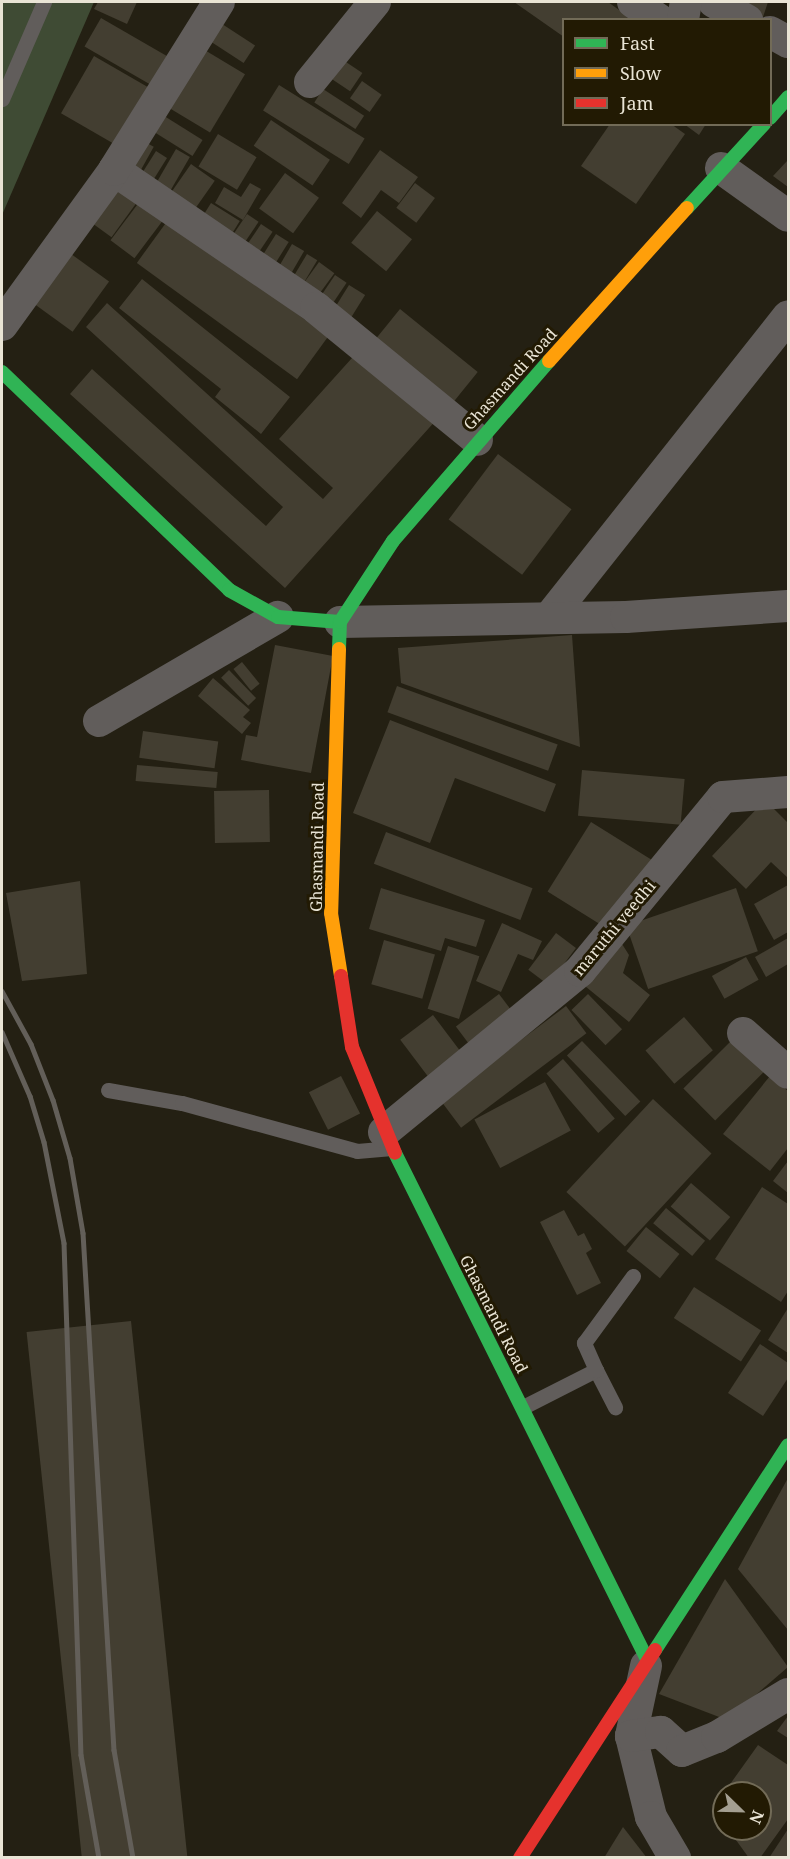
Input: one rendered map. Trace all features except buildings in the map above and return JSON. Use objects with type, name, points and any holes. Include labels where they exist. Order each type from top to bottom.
[{"type":"street","points":[[310,82],[375,2]]},
{"type":"street","points":[[633,2],[657,18]]},
{"type":"street","points":[[683,18],[686,2]]},
{"type":"street","points":[[714,2],[743,18]]},
{"type":"street","points":[[2,325],[114,170],[213,5]]},
{"type":"street","points":[[772,33],[789,42]]},
{"type":"street","name":"Ghasmandi Road","points":[[647,1659],[388,1140],[352,1047],[331,913],[340,622],[393,541],[477,440],[760,126]]},
{"type":"street","points":[[721,168],[789,216]]},
{"type":"street","points":[[114,170],[316,308],[477,440]]},
{"type":"street","points":[[549,618],[789,316]]},
{"type":"street","points":[[2,372],[230,590],[278,617],[340,622],[549,618],[789,606]]},
{"type":"street","points":[[99,721],[278,617]]},
{"type":"street","name":"maruthi veedhi","points":[[388,1140],[580,971],[723,796],[789,792]]},
{"type":"street","points":[[744,1033],[789,1073]]},
{"type":"street","points":[[520,1857],[788,1446]]},
{"type":"street","points":[[647,1659],[631,1736],[651,1817],[675,1857]]},
{"type":"street","points":[[631,1736],[661,1732],[682,1751],[717,1737],[789,1694]]},
{"type":"lane","points":[[2,99],[44,2]]},
{"type":"lane","points":[[108,1090],[182,1103],[357,1151],[388,1140]]},
{"type":"lane","points":[[615,1407],[584,1343],[633,1276]]},
{"type":"lane","points":[[523,1407],[596,1370]]},
{"type":"green space","points":[[2,2],[94,2],[2,215]]},
{"type":"railway","points":[[2,991],[31,1044],[53,1100],[70,1158],[83,1233],[114,1750],[133,1858]]},
{"type":"railway","points":[[2,1032],[30,1096],[44,1142],[64,1243],[81,1755],[99,1858]]},
{"type":"traffic: fast","points":[[772,116],[788,97]]},
{"type":"traffic: fast","points":[[687,208],[762,126]]},
{"type":"traffic: fast","points":[[339,649],[340,622],[393,541],[549,361]]},
{"type":"traffic: fast","points":[[2,372],[229,590],[278,617],[340,622]]},
{"type":"traffic: fast","points":[[395,1153],[647,1659]]},
{"type":"traffic: fast","points":[[655,1650],[788,1445]]},
{"type":"traffic: slow","points":[[549,361],[687,208]]},
{"type":"traffic: slow","points":[[339,649],[331,913],[341,976]]},
{"type":"traffic: jam","points":[[341,976],[352,1047],[395,1153]]},
{"type":"traffic: jam","points":[[520,1858],[655,1650]]}]
